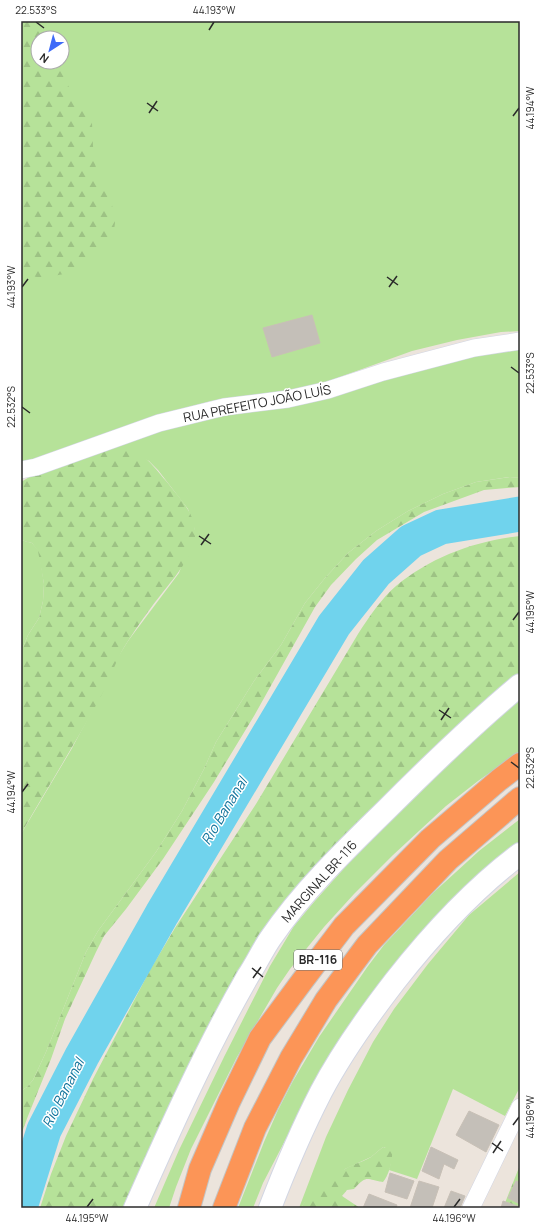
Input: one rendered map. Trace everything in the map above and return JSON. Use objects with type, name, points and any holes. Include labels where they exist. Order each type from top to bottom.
[{"type":"highway","name":"BR-116","points":[[189,1208],[200,1169],[232,1095],[260,1038],[298,987],[344,926],[430,839],[520,764]]},
{"type":"highway","name":"BR-116","points":[[224,1208],[255,1128],[291,1058],[326,1000],[367,945],[448,860],[520,798]]},
{"type":"main road","name":"MARGINAL BR-116","points":[[135,1208],[184,1098],[230,1007],[270,940],[283,922],[308,890],[360,835],[498,703],[520,685]]},
{"type":"main road","points":[[270,1208],[289,1160],[322,1091],[361,1027],[408,964],[439,927],[472,894],[520,854]]},
{"type":"street","name":"RUA PREFEITO JOÃO LUÍS","points":[[21,470],[36,467],[158,423],[224,407],[295,398],[328,390],[383,372],[474,348],[520,341]]},
{"type":"street","points":[[471,1208],[520,1107]]},
{"type":"green space","points":[[21,21],[520,21],[520,331],[501,332],[457,340],[412,351],[306,388],[211,401],[165,414],[21,464]]},
{"type":"green space","points":[[21,21],[45,21],[42,30],[30,30],[30,70],[63,70],[70,90],[83,107],[92,123],[97,176],[112,205],[115,223],[112,244],[75,272],[42,278],[21,274]]},
{"type":"green space","points":[[520,347],[520,478],[509,477],[476,482],[443,494],[408,511],[376,531],[348,553],[325,578],[305,603],[281,645],[254,681],[216,742],[182,811],[156,852],[98,931],[86,952],[46,1052],[33,1080],[21,1091],[21,834],[71,750],[100,696],[118,657],[128,641],[179,573],[195,530],[188,509],[158,470],[149,461],[117,446],[149,431],[409,369]]},
{"type":"green space","points":[[117,446],[125,447],[137,452],[157,470],[182,500],[190,514],[195,529],[195,537],[187,559],[145,616],[124,648],[100,698],[21,834],[21,652],[28,635],[39,618],[43,601],[44,584],[38,551],[32,543],[21,540],[21,482],[36,473]]},
{"type":"green space","points":[[510,477],[520,478],[520,487],[484,490],[424,512],[377,540],[331,585],[315,607],[254,716],[214,782],[163,859],[104,936],[65,1019],[21,1135],[21,1091],[33,1080],[46,1052],[86,952],[98,931],[156,852],[182,811],[216,742],[254,681],[281,645],[305,603],[348,553],[376,531],[408,511],[443,494],[476,482]]},
{"type":"green space","points":[[520,536],[520,677],[331,854],[133,1187],[122,1208],[40,1208],[51,1174],[66,1136],[93,1079],[150,970],[175,928],[256,804],[358,634],[380,602],[396,586],[424,567],[439,559],[470,546],[503,538]]},
{"type":"green space","points":[[21,540],[32,543],[39,551],[44,584],[43,601],[39,618],[28,635],[21,652]]},
{"type":"green space","points":[[520,698],[520,751],[446,806],[393,855],[324,927],[290,969],[277,988],[237,1057],[191,1149],[169,1208],[154,1208],[179,1150],[224,1057],[270,966],[294,926],[371,838],[471,742]]},
{"type":"green space","points":[[520,819],[520,842],[506,854],[305,1102],[263,1183],[253,1208],[238,1208],[264,1142],[293,1081],[319,1037],[368,966],[384,945],[433,893],[479,851]]},
{"type":"green space","points":[[520,872],[520,1087],[505,1116],[453,1089],[417,1179],[389,1170],[391,1162],[385,1147],[383,1147],[371,1157],[345,1169],[305,1202],[301,1208],[299,1208],[326,1137],[348,1090],[373,1042],[394,1009],[428,964],[469,915]]},
{"type":"green space","points":[[383,1147],[392,1151],[392,1155],[389,1171],[383,1182],[367,1179],[362,1181],[354,1189],[347,1190],[342,1196],[360,1208],[301,1208],[314,1190],[326,1180],[348,1167],[371,1157]]},
{"type":"green space","points":[[520,1165],[520,1208],[503,1208]]},
{"type":"building","points":[[312,315],[320,343],[272,357],[263,328]]},
{"type":"building","points":[[469,1111],[499,1125],[486,1152],[456,1135]]},
{"type":"building","points":[[431,1147],[458,1160],[454,1169],[444,1164],[439,1179],[422,1171]]},
{"type":"building","points":[[390,1173],[414,1181],[407,1199],[385,1192]]},
{"type":"building","points":[[419,1181],[439,1187],[432,1208],[410,1208]]},
{"type":"building","points":[[516,1181],[520,1182],[520,1204],[508,1198]]},
{"type":"building","points":[[451,1191],[465,1196],[460,1208],[444,1208]]},
{"type":"building","points":[[369,1194],[397,1205],[396,1208],[363,1208]]},
{"type":"building","points":[[503,1201],[520,1207],[520,1208],[501,1208]]},
{"type":"waterway","name":"Rio Bananal","points":[[21,1204],[44,1130],[82,1056],[162,914],[334,625],[376,572],[411,541],[441,527],[520,514]]}]
